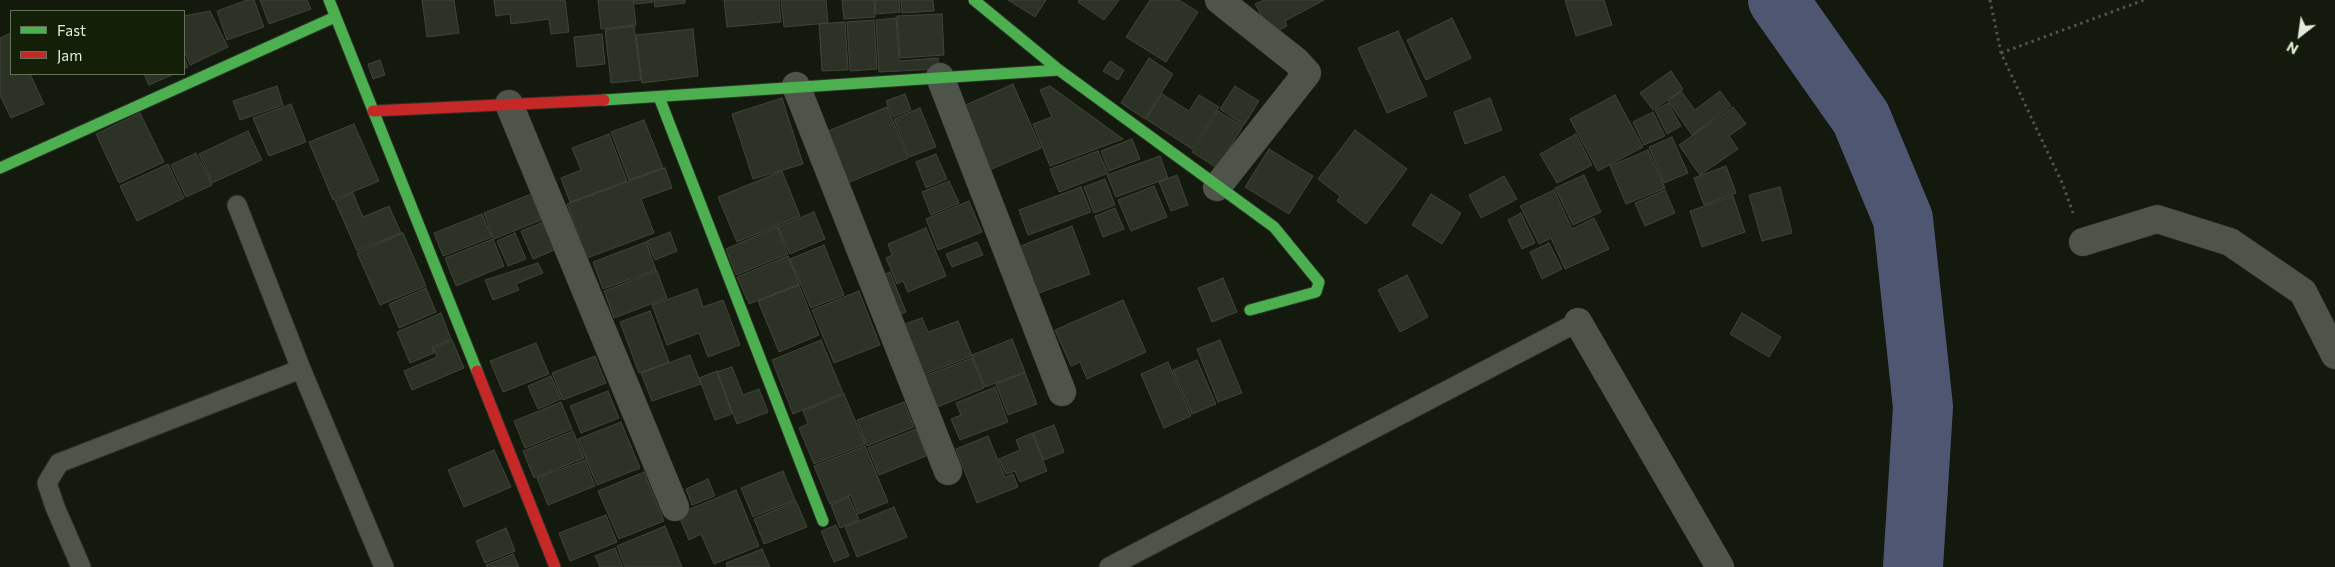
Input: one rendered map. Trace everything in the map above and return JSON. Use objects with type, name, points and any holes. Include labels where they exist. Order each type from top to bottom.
[{"type":"street","points":[[329,0],[555,567]]},
{"type":"street","points":[[974,0],[1059,70],[1274,227],[1305,262],[1319,282],[1316,292],[1250,310]]},
{"type":"street","points":[[1217,187],[1306,73],[1296,61],[1219,0]]},
{"type":"street","points":[[0,168],[335,17]]},
{"type":"street","points":[[372,111],[659,97],[940,76],[1059,70]]},
{"type":"street","points":[[940,76],[1062,392]]},
{"type":"street","points":[[796,86],[948,471]]},
{"type":"street","points":[[659,97],[823,521]]},
{"type":"street","points":[[509,104],[675,507]]},
{"type":"street","points":[[2084,242],[2157,219],[2230,242],[2303,292],[2335,355]]},
{"type":"street","points":[[1578,322],[1720,567]]},
{"type":"lane","points":[[237,205],[301,369],[384,567]]},
{"type":"lane","points":[[1109,567],[1578,322]]},
{"type":"lane","points":[[81,567],[55,507],[47,483],[59,463],[301,369]]},
{"type":"path","points":[[1990,0],[2001,53],[2063,186],[2084,242]]},
{"type":"path","points":[[2001,53],[2144,0]]},
{"type":"building","points":[[247,0],[254,0],[264,27],[227,40],[217,11]]},
{"type":"building","points":[[260,0],[307,0],[311,9],[269,24]]},
{"type":"building","points":[[422,0],[454,0],[459,33],[427,37]]},
{"type":"building","points":[[494,0],[565,0],[569,32],[551,34],[549,19],[511,24],[510,14],[496,16]]},
{"type":"building","points":[[598,0],[633,0],[636,25],[601,29]]},
{"type":"building","points":[[634,0],[652,0],[653,2],[635,4]]},
{"type":"building","points":[[654,0],[685,0],[685,3],[655,7]]},
{"type":"building","points":[[724,0],[779,0],[781,22],[727,27]]},
{"type":"building","points":[[781,0],[826,0],[828,23],[784,27]]},
{"type":"building","points":[[842,0],[874,0],[875,17],[844,19]]},
{"type":"building","points":[[875,0],[899,0],[900,12],[876,14]]},
{"type":"building","points":[[901,0],[933,0],[934,11],[902,13]]},
{"type":"building","points":[[1008,0],[1046,0],[1035,17]]},
{"type":"building","points":[[1079,0],[1119,0],[1104,20],[1078,2]]},
{"type":"building","points":[[1150,0],[1179,0],[1198,12],[1166,62],[1126,37]]},
{"type":"building","points":[[1264,0],[1324,0],[1285,21],[1287,26],[1272,34],[1255,4]]},
{"type":"building","points":[[1565,0],[1604,0],[1612,25],[1576,36]]},
{"type":"building","points":[[210,11],[228,47],[190,65],[185,53],[185,16]]},
{"type":"building","points":[[942,14],[944,55],[900,58],[897,16]]},
{"type":"building","points":[[896,18],[899,61],[938,58],[939,69],[879,72],[876,20]]},
{"type":"building","points":[[1452,18],[1471,58],[1426,80],[1407,40]]},
{"type":"building","points":[[874,20],[877,69],[850,71],[847,22]]},
{"type":"building","points":[[845,22],[848,70],[822,71],[819,24]]},
{"type":"building","points":[[634,26],[641,80],[611,83],[605,30]]},
{"type":"building","points":[[693,29],[698,76],[642,83],[636,35]]},
{"type":"building","points":[[1398,31],[1427,96],[1387,113],[1358,48]]},
{"type":"building","points":[[10,33],[10,75],[30,75],[44,104],[11,118],[0,95],[0,38]]},
{"type":"building","points":[[602,34],[605,64],[577,67],[574,37]]},
{"type":"building","points":[[1149,58],[1173,74],[1145,119],[1121,103]]},
{"type":"building","points":[[380,60],[385,75],[373,79],[368,64]]},
{"type":"building","points":[[1110,61],[1124,70],[1118,80],[1103,71]]},
{"type":"building","points":[[1671,71],[1683,89],[1653,110],[1640,93]]},
{"type":"building","points":[[144,75],[172,75],[149,85]]},
{"type":"building","points":[[1013,84],[1041,148],[987,171],[959,108]]},
{"type":"building","points":[[277,86],[283,105],[240,120],[233,101]]},
{"type":"building","points":[[1050,86],[1123,139],[1050,166],[1033,124],[1052,117],[1040,90]]},
{"type":"building","points":[[1235,86],[1259,101],[1244,125],[1220,109]]},
{"type":"building","points":[[1681,91],[1695,110],[1720,91],[1731,106],[1692,135],[1668,101]]},
{"type":"building","points":[[905,94],[911,110],[893,117],[886,101]]},
{"type":"building","points":[[1162,94],[1189,111],[1199,95],[1219,107],[1192,149],[1146,119]]},
{"type":"building","points":[[1615,95],[1643,147],[1598,171],[1570,119]]},
{"type":"building","points":[[782,98],[803,164],[753,179],[732,114]]},
{"type":"building","points":[[1490,98],[1502,130],[1465,144],[1454,112]]},
{"type":"building","points":[[1668,103],[1681,126],[1667,134],[1655,110]]},
{"type":"building","points":[[291,104],[306,142],[269,156],[253,118]]},
{"type":"building","points":[[887,107],[908,158],[845,184],[823,133]]},
{"type":"building","points":[[1733,107],[1746,124],[1729,136],[1738,149],[1700,175],[1679,145]]},
{"type":"building","points":[[920,108],[936,147],[909,157],[894,119]]},
{"type":"building","points":[[1218,111],[1243,126],[1217,168],[1192,152]]},
{"type":"building","points":[[1653,112],[1665,136],[1644,145],[1633,122]]},
{"type":"building","points":[[140,113],[164,162],[119,183],[96,134]]},
{"type":"building","points":[[644,120],[663,168],[629,180],[611,132]]},
{"type":"building","points":[[354,124],[379,181],[333,200],[309,142]]},
{"type":"building","points":[[1355,130],[1407,169],[1366,224],[1337,201],[1340,196],[1318,179]]},
{"type":"building","points":[[248,131],[262,160],[212,183],[199,154]]},
{"type":"building","points":[[609,134],[627,181],[570,202],[561,178],[581,170],[572,148]]},
{"type":"building","points":[[1576,134],[1592,165],[1557,183],[1540,154]]},
{"type":"building","points":[[1672,137],[1688,173],[1664,183],[1649,147]]},
{"type":"building","points":[[1132,139],[1140,159],[1109,171],[1101,151]]},
{"type":"building","points":[[1269,149],[1313,176],[1289,214],[1245,187]]},
{"type":"building","points":[[1648,150],[1665,188],[1626,204],[1610,166]]},
{"type":"building","points":[[1098,151],[1108,173],[1059,192],[1050,169]]},
{"type":"building","points":[[196,153],[212,185],[186,197],[171,165]]},
{"type":"building","points":[[936,154],[947,179],[926,188],[916,162]]},
{"type":"building","points":[[1160,156],[1168,178],[1116,197],[1107,175]]},
{"type":"building","points":[[168,164],[184,198],[137,221],[120,186]]},
{"type":"building","points":[[1726,166],[1736,193],[1704,205],[1694,178]]},
{"type":"building","points":[[665,168],[672,188],[641,199],[654,233],[587,258],[567,204]]},
{"type":"building","points":[[782,171],[800,216],[737,242],[718,197]]},
{"type":"building","points":[[1177,175],[1188,205],[1171,211],[1159,182]]},
{"type":"building","points":[[1584,175],[1601,212],[1573,225],[1555,188]]},
{"type":"building","points":[[1504,176],[1517,199],[1481,218],[1469,195]]},
{"type":"building","points":[[1105,179],[1115,205],[1094,213],[1084,187]]},
{"type":"building","points":[[949,181],[959,203],[931,215],[922,192]]},
{"type":"building","points":[[1154,186],[1167,217],[1131,231],[1118,200]]},
{"type":"building","points":[[1081,187],[1091,212],[1028,235],[1019,210]]},
{"type":"building","points":[[1780,187],[1792,233],[1762,241],[1749,195]]},
{"type":"building","points":[[1554,190],[1572,229],[1594,218],[1609,249],[1565,269],[1551,238],[1539,244],[1520,206]]},
{"type":"building","points":[[1665,190],[1675,213],[1645,226],[1635,203]]},
{"type":"building","points":[[353,193],[363,217],[389,206],[401,233],[357,251],[335,201]]},
{"type":"building","points":[[531,194],[541,220],[494,239],[484,213]]},
{"type":"building","points":[[1431,194],[1461,213],[1442,244],[1412,225]]},
{"type":"building","points":[[1733,196],[1745,232],[1702,247],[1690,211]]},
{"type":"building","points":[[969,201],[982,232],[938,250],[926,219]]},
{"type":"building","points":[[1115,208],[1124,229],[1103,237],[1095,216]]},
{"type":"building","points":[[814,212],[825,239],[790,254],[778,227]]},
{"type":"building","points":[[1521,213],[1535,243],[1522,249],[1508,220]]},
{"type":"building","points":[[482,214],[492,237],[443,256],[434,233]]},
{"type":"building","points":[[546,221],[557,249],[533,259],[521,231]]},
{"type":"building","points":[[1072,226],[1090,274],[1031,296],[1013,249]]},
{"type":"building","points":[[777,227],[788,254],[736,275],[726,249]]},
{"type":"building","points":[[926,228],[946,276],[908,292],[903,281],[897,284],[886,258],[892,255],[888,244]]},
{"type":"building","points":[[670,232],[677,251],[655,260],[647,241]]},
{"type":"building","points":[[403,233],[426,286],[380,305],[357,253]]},
{"type":"building","points":[[515,233],[526,259],[508,266],[497,241]]},
{"type":"building","points":[[493,239],[504,266],[456,286],[445,258]]},
{"type":"building","points":[[646,242],[656,270],[603,289],[593,262]]},
{"type":"building","points":[[977,242],[983,255],[952,267],[946,254]]},
{"type":"building","points":[[1549,243],[1562,269],[1542,279],[1530,252]]},
{"type":"building","points":[[824,245],[844,295],[811,308],[790,259]]},
{"type":"building","points":[[788,256],[799,284],[749,304],[737,277]]},
{"type":"building","points":[[538,263],[543,273],[516,284],[519,290],[493,300],[485,280]]},
{"type":"building","points":[[657,271],[667,298],[614,318],[604,291]]},
{"type":"building","points":[[890,272],[906,312],[890,318],[873,279]]},
{"type":"building","points":[[1407,275],[1428,317],[1400,332],[1378,290]]},
{"type":"building","points":[[1223,278],[1237,312],[1212,322],[1198,288]]},
{"type":"building","points":[[799,285],[819,335],[779,352],[758,301]]},
{"type":"building","points":[[426,288],[436,312],[399,328],[389,304]]},
{"type":"building","points":[[697,289],[703,307],[723,300],[740,345],[708,357],[699,333],[667,345],[652,305]]},
{"type":"building","points":[[859,291],[880,345],[834,363],[812,310]]},
{"type":"building","points":[[1123,300],[1146,352],[1087,379],[1080,362],[1071,366],[1055,330]]},
{"type":"building","points":[[650,311],[669,362],[639,373],[620,322]]},
{"type":"building","points":[[441,313],[451,339],[432,347],[434,353],[410,363],[397,332]]},
{"type":"building","points":[[1742,313],[1781,337],[1769,357],[1730,334]]},
{"type":"building","points":[[922,318],[928,332],[958,321],[972,356],[922,375],[902,325]]},
{"type":"building","points":[[1012,339],[1025,372],[985,387],[972,355]]},
{"type":"building","points":[[452,340],[464,368],[412,390],[404,371],[437,357],[433,348]]},
{"type":"building","points":[[821,340],[843,393],[793,414],[772,360]]},
{"type":"building","points":[[1220,340],[1242,393],[1218,402],[1197,349]]},
{"type":"building","points":[[536,343],[549,374],[503,392],[490,361]]},
{"type":"building","points":[[690,355],[701,384],[652,401],[641,373]]},
{"type":"building","points":[[595,356],[606,383],[563,400],[552,373]]},
{"type":"building","points":[[972,358],[984,388],[935,408],[922,377]]},
{"type":"building","points":[[1197,360],[1216,404],[1192,414],[1173,370]]},
{"type":"building","points":[[1168,362],[1191,416],[1164,428],[1141,374]]},
{"type":"building","points":[[732,367],[743,395],[759,389],[768,412],[737,424],[717,372]]},
{"type":"building","points":[[717,371],[732,414],[715,420],[699,378]]},
{"type":"building","points":[[1025,373],[1037,404],[1008,415],[996,384]]},
{"type":"building","points":[[551,376],[561,399],[538,409],[528,386]]},
{"type":"building","points":[[995,387],[1008,422],[960,440],[951,419],[961,415],[956,403]]},
{"type":"building","points":[[608,391],[619,418],[581,433],[570,406]]},
{"type":"building","points":[[844,394],[865,444],[814,464],[799,428],[808,424],[803,411]]},
{"type":"building","points":[[561,402],[572,429],[525,448],[514,421]]},
{"type":"building","points":[[904,402],[914,427],[867,446],[857,420]]},
{"type":"building","points":[[621,422],[640,468],[597,485],[578,439]]},
{"type":"building","points":[[1054,425],[1064,452],[1044,460],[1033,433]]},
{"type":"building","points":[[916,429],[926,456],[879,475],[868,448]]},
{"type":"building","points":[[573,431],[584,458],[534,478],[523,451]]},
{"type":"building","points":[[1032,433],[1047,471],[1020,482],[1015,471],[1006,474],[999,459],[1020,450],[1016,440]]},
{"type":"building","points":[[988,436],[1005,477],[1013,474],[1018,487],[977,503],[956,449]]},
{"type":"building","points":[[865,446],[888,502],[858,514],[851,495],[830,504],[814,466]]},
{"type":"building","points":[[494,450],[511,487],[464,507],[448,470]]},
{"type":"building","points":[[585,460],[595,486],[548,505],[537,478]]},
{"type":"building","points":[[783,471],[795,500],[753,517],[741,488]]},
{"type":"building","points":[[644,472],[664,521],[619,539],[598,491]]},
{"type":"building","points":[[708,479],[715,496],[692,505],[686,489]]},
{"type":"building","points":[[736,490],[759,546],[714,564],[701,534],[689,540],[678,514]]},
{"type":"building","points":[[849,497],[859,520],[840,528],[831,505]]},
{"type":"building","points":[[796,501],[807,527],[764,544],[754,519]]},
{"type":"building","points":[[894,507],[907,537],[857,557],[845,527]]},
{"type":"building","points":[[606,515],[617,542],[570,561],[559,533]]},
{"type":"building","points":[[836,525],[849,556],[834,562],[821,531]]},
{"type":"building","points":[[665,526],[682,567],[625,567],[617,546]]},
{"type":"building","points":[[506,528],[515,551],[485,563],[476,541]]},
{"type":"building","points":[[615,548],[623,567],[600,567],[595,556]]},
{"type":"building","points":[[762,549],[770,567],[727,567],[726,563]]},
{"type":"building","points":[[513,554],[519,567],[487,567],[486,565]]},
{"type":"waterway","points":[[1778,0],[1861,118],[1903,219],[1923,407],[1913,567]]},
{"type":"traffic: fast","points":[[329,0],[477,371]]},
{"type":"traffic: fast","points":[[974,0],[1059,70],[1274,227],[1319,282],[1316,292],[1250,310]]},
{"type":"traffic: fast","points":[[0,168],[335,17]]},
{"type":"traffic: fast","points":[[604,100],[1059,70]]},
{"type":"traffic: fast","points":[[659,97],[823,521]]},
{"type":"traffic: jam","points":[[373,111],[604,100]]},
{"type":"traffic: jam","points":[[477,371],[555,567]]}]
